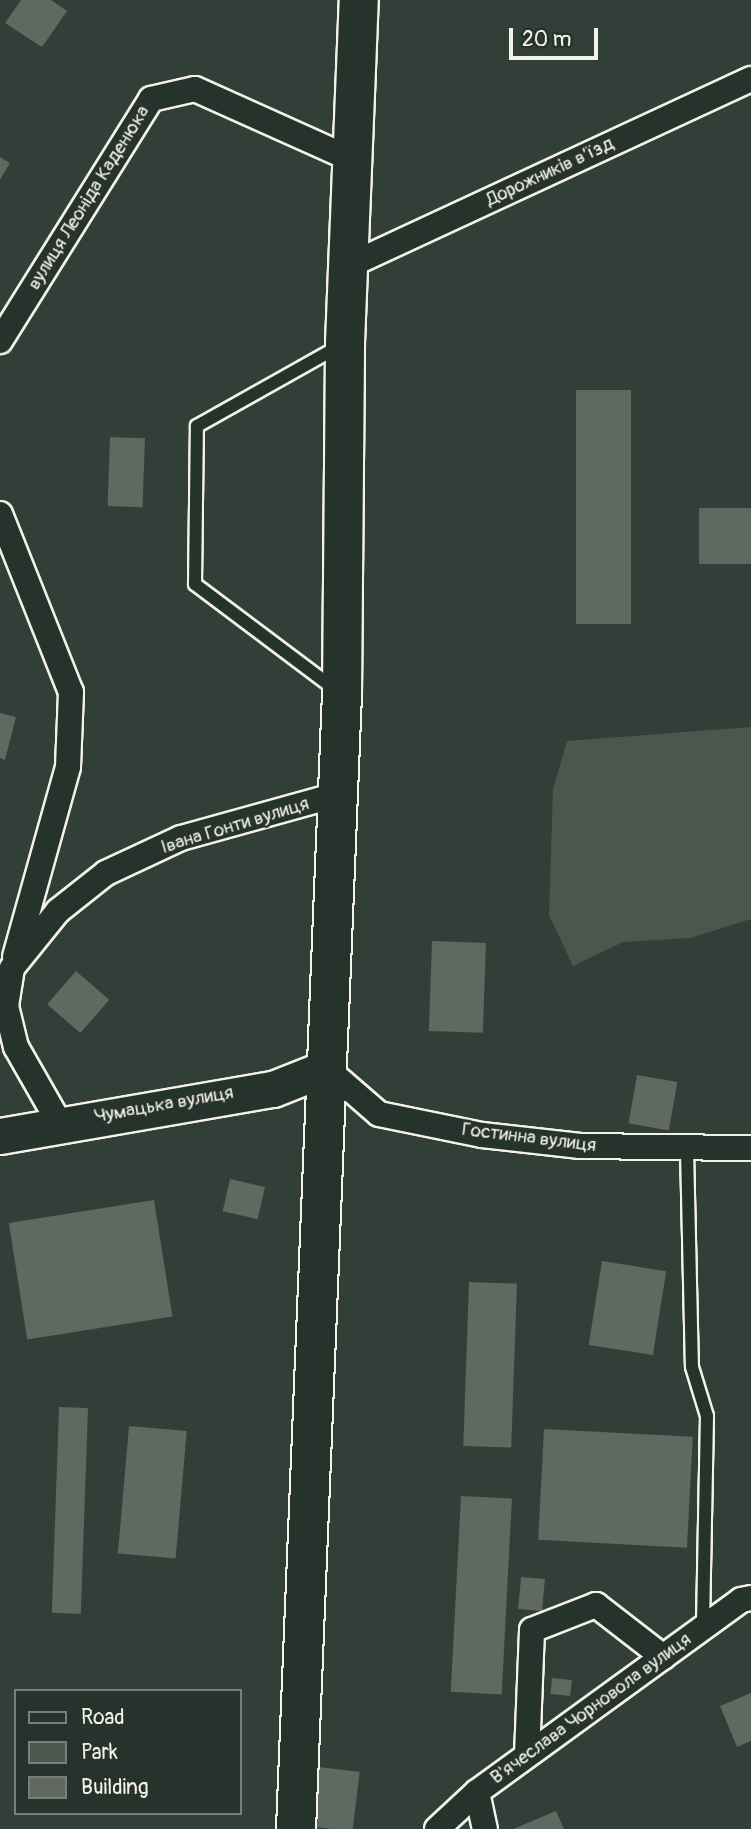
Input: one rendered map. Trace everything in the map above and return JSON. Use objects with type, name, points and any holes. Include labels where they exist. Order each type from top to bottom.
[{"type":"highway","points":[[296,1829],[342,694],[345,344],[359,0]]},
{"type":"street","name":"Дорожників в’їзд","points":[[350,265],[751,79]]},
{"type":"street","name":"вулиця Леоніда Каденюка","points":[[0,341],[151,99],[195,89],[353,160]]},
{"type":"street","points":[[0,514],[71,692],[68,767],[12,968]]},
{"type":"street","name":"Івана Гонти вулиця","points":[[60,1124],[16,1047],[6,1006],[12,968],[58,911],[106,873],[181,838],[336,795]]},
{"type":"street","name":"Чумацька вулиця","points":[[0,1136],[273,1089],[326,1069]]},
{"type":"street","name":"Гостинна вулиця","points":[[326,1069],[379,1114],[482,1135],[687,1150],[751,1148]]},
{"type":"street","name":"В'ячеслава Чорновола вулиця","points":[[437,1829],[477,1792],[527,1755],[703,1628],[751,1598]]},
{"type":"street","points":[[527,1755],[532,1630],[596,1605],[663,1657]]},
{"type":"street","points":[[477,1792],[485,1829]]},
{"type":"lane","points":[[342,694],[195,584],[197,426],[345,344]]},
{"type":"lane","points":[[687,1150],[692,1367],[707,1416],[703,1628]]},
{"type":"green space","points":[[751,727],[751,919],[690,938],[623,942],[573,966],[549,915],[553,789],[567,741]]},
{"type":"building","points":[[21,0],[51,0],[67,11],[42,47],[5,23]]},
{"type":"building","points":[[0,157],[10,163],[0,180]]},
{"type":"building","points":[[576,390],[631,390],[631,624],[576,624]]},
{"type":"building","points":[[110,437],[145,438],[143,507],[108,506]]},
{"type":"building","points":[[699,508],[751,508],[751,564],[699,564]]},
{"type":"building","points":[[0,713],[16,717],[5,760],[0,758]]},
{"type":"building","points":[[432,941],[486,943],[483,1033],[429,1031]]},
{"type":"building","points":[[76,971],[109,1000],[80,1033],[47,1004]]},
{"type":"building","points":[[637,1075],[677,1082],[669,1130],[628,1123]]},
{"type":"building","points":[[230,1179],[265,1187],[258,1219],[223,1211]]},
{"type":"building","points":[[154,1200],[172,1317],[27,1340],[9,1223]]},
{"type":"building","points":[[602,1261],[666,1271],[653,1355],[589,1345]]},
{"type":"building","points":[[469,1282],[517,1284],[511,1448],[463,1446]]},
{"type":"building","points":[[59,1407],[88,1408],[81,1614],[52,1613]]},
{"type":"building","points":[[129,1426],[187,1431],[176,1559],[118,1554]]},
{"type":"building","points":[[544,1429],[693,1437],[687,1548],[538,1540]]},
{"type":"building","points":[[461,1496],[512,1499],[502,1694],[451,1692]]},
{"type":"building","points":[[521,1577],[545,1579],[542,1611],[518,1609]]},
{"type":"building","points":[[552,1678],[572,1680],[570,1696],[550,1694]]},
{"type":"building","points":[[751,1693],[751,1741],[737,1747],[720,1706]]},
{"type":"building","points":[[319,1767],[360,1772],[353,1829],[312,1827]]},
{"type":"building","points":[[556,1811],[564,1829],[513,1829]]}]
